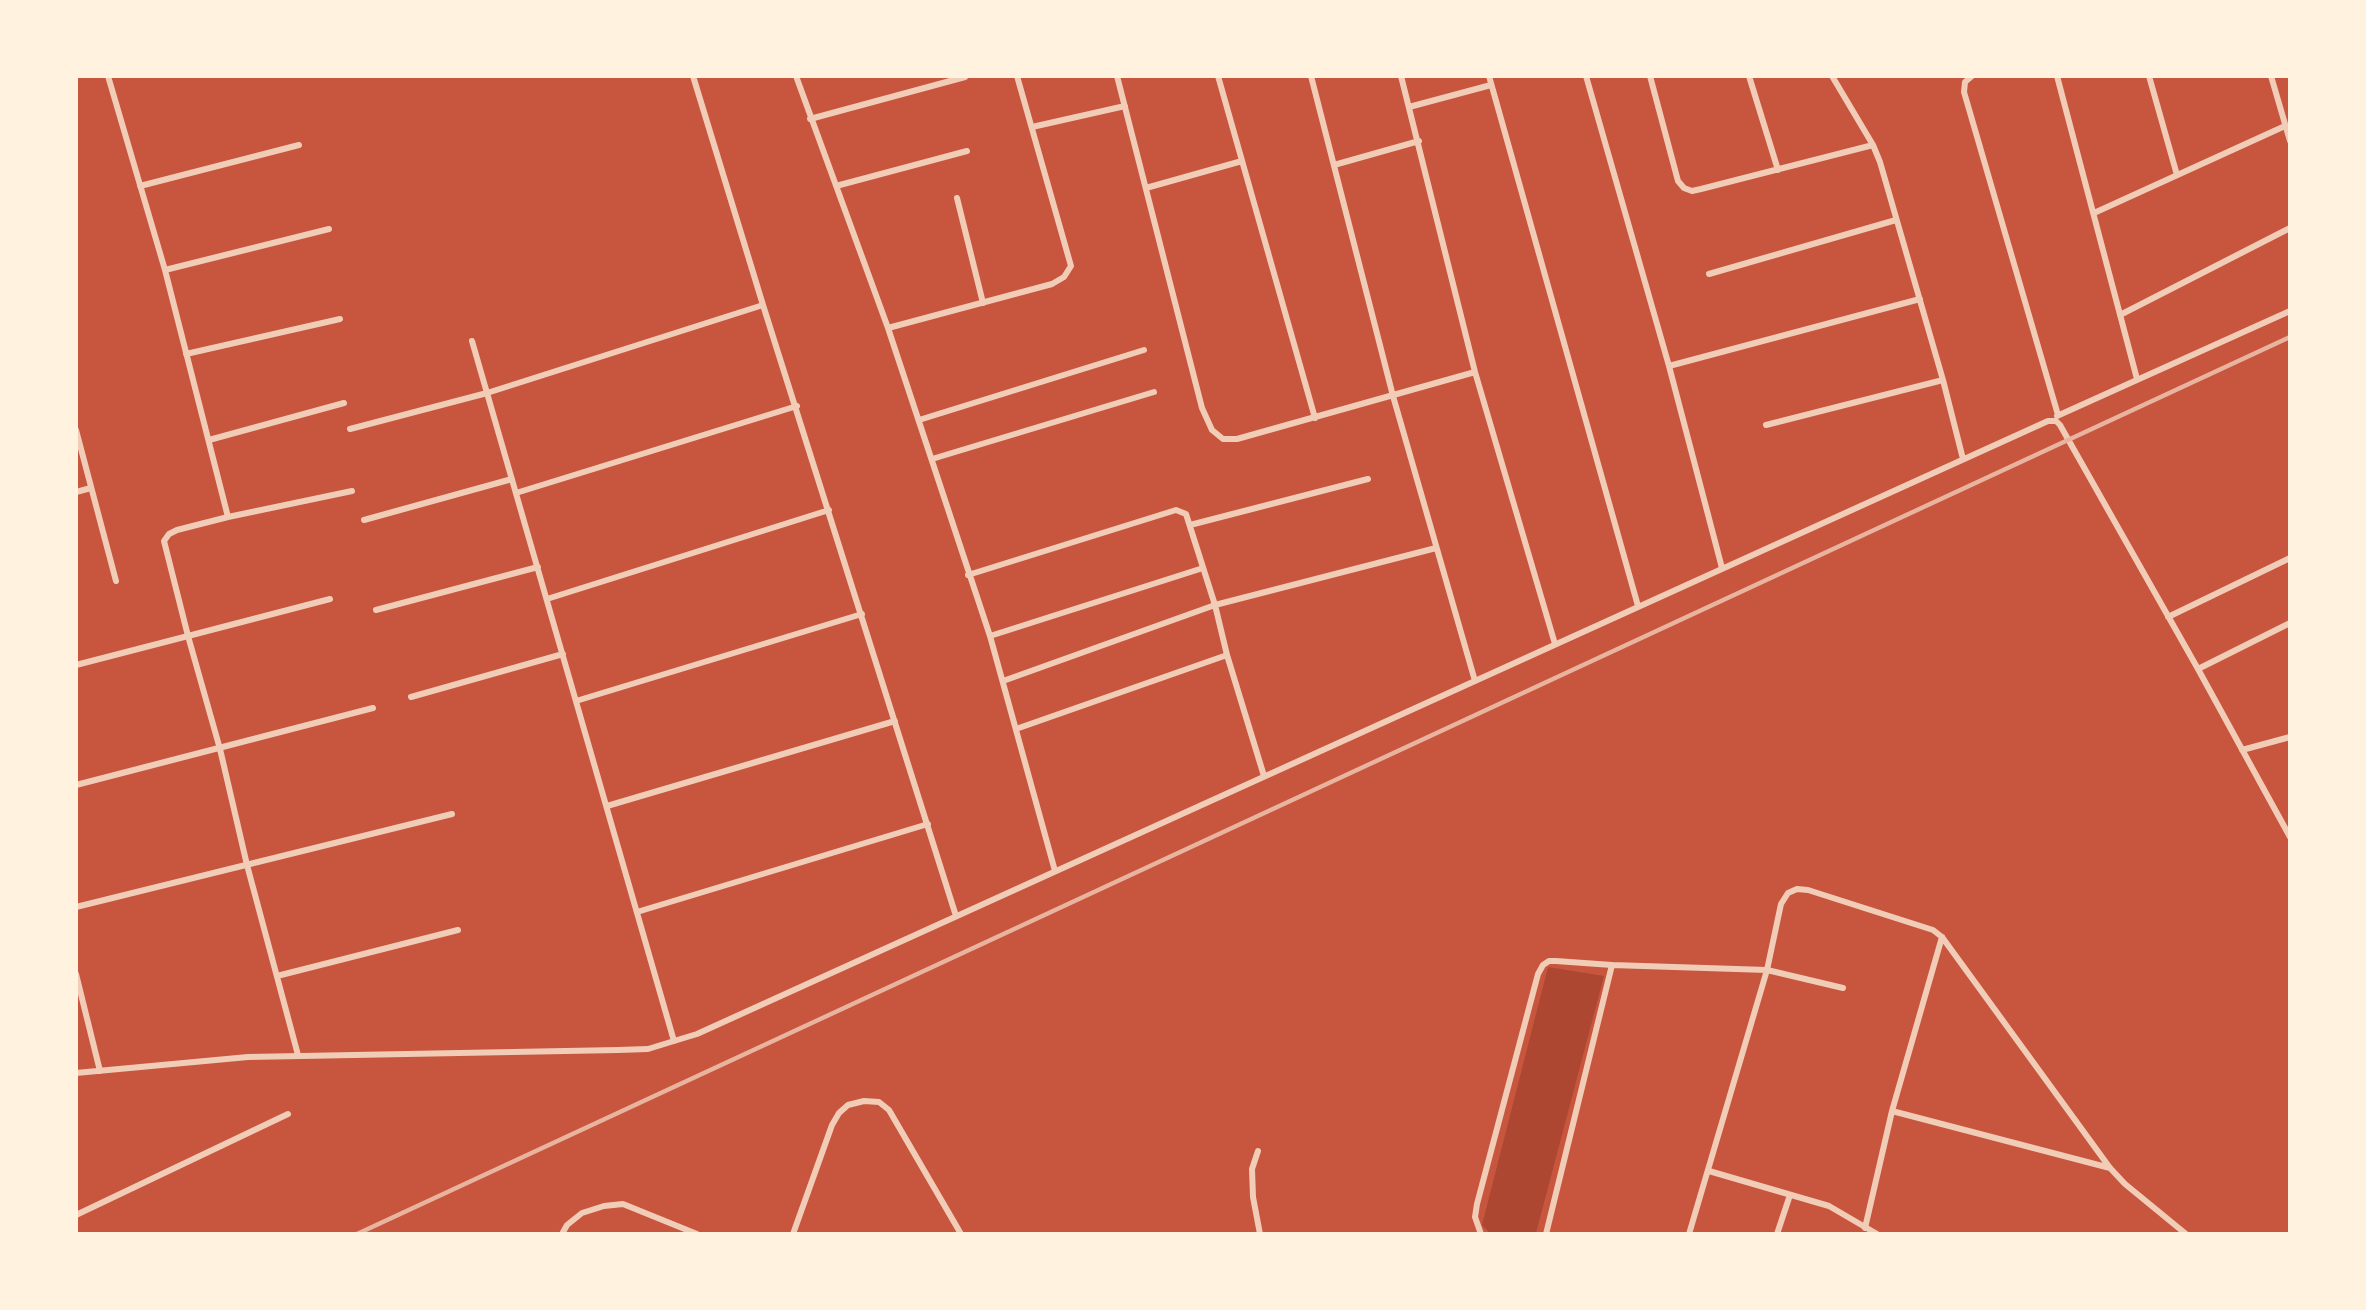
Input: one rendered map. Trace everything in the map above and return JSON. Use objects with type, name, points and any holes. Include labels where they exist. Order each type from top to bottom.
[{"type":"street","points":[[108,76],[165,270],[228,517]]},
{"type":"street","points":[[693,76],[956,916]]},
{"type":"street","points":[[796,76],[888,328],[990,636],[1055,871]]},
{"type":"street","points":[[888,328],[1052,284],[1064,277],[1071,266],[1017,76]]},
{"type":"street","points":[[1118,76],[1202,408],[1212,430],[1223,439],[1237,439],[1475,372]]},
{"type":"street","points":[[1218,76],[1315,418]]},
{"type":"street","points":[[1311,76],[1392,396],[1475,681]]},
{"type":"street","points":[[1401,76],[1475,372],[1555,644]]},
{"type":"street","points":[[1489,76],[1638,606]]},
{"type":"street","points":[[1586,76],[1669,366],[1722,568]]},
{"type":"street","points":[[1650,76],[1678,181],[1683,188],[1692,191],[1873,146]]},
{"type":"street","points":[[1749,76],[1778,170]]},
{"type":"street","points":[[1832,76],[1873,146],[1920,299],[1963,459]]},
{"type":"street","points":[[1972,76],[1965,82],[1964,92],[2058,415]]},
{"type":"street","points":[[2057,76],[2137,379]]},
{"type":"street","points":[[2149,76],[2177,175]]},
{"type":"street","points":[[2271,76],[2289,141]]},
{"type":"street","points":[[810,119],[965,77]]},
{"type":"street","points":[[1409,107],[1491,85]]},
{"type":"street","points":[[1032,127],[1125,106]]},
{"type":"street","points":[[2094,213],[2285,126]]},
{"type":"street","points":[[1334,165],[1419,141]]},
{"type":"street","points":[[140,186],[299,145]]},
{"type":"street","points":[[836,186],[968,151]]},
{"type":"street","points":[[1146,188],[1242,161]]},
{"type":"street","points":[[957,198],[983,303]]},
{"type":"street","points":[[1709,274],[1896,220]]},
{"type":"street","points":[[2120,315],[2289,228]]},
{"type":"street","points":[[165,270],[329,229]]},
{"type":"street","points":[[1669,366],[1920,299]]},
{"type":"street","points":[[350,429],[488,393],[763,305]]},
{"type":"street","points":[[76,1073],[173,1063],[298,1055],[648,1049],[697,1034],[2289,310]]},
{"type":"street","points":[[186,354],[340,319]]},
{"type":"street","points":[[472,341],[674,1041]]},
{"type":"street","points":[[919,420],[1144,350]]},
{"type":"street","points":[[1766,425],[1943,380]]},
{"type":"street","points":[[932,459],[1154,392]]},
{"type":"street","points":[[209,440],[344,403]]},
{"type":"street","points":[[516,494],[796,406]]},
{"type":"street","points":[[2048,421],[2056,421],[2060,425],[2198,669],[2289,837]]},
{"type":"street","points":[[76,430],[116,581]]},
{"type":"street","points":[[364,520],[512,479]]},
{"type":"street","points":[[1190,525],[1368,479]]},
{"type":"street","points":[[76,492],[91,488]]},
{"type":"street","points":[[298,1055],[164,541],[169,534],[177,530],[352,491]]},
{"type":"street","points":[[547,599],[829,510]]},
{"type":"street","points":[[968,575],[1176,510],[1186,514],[1215,605],[1227,655],[1264,776]]},
{"type":"street","points":[[1003,681],[1215,605],[1436,548]]},
{"type":"street","points":[[2168,617],[2289,558]]},
{"type":"street","points":[[376,610],[538,567]]},
{"type":"street","points":[[990,636],[1203,568]]},
{"type":"street","points":[[76,664],[330,599]]},
{"type":"street","points":[[576,701],[862,614]]},
{"type":"street","points":[[2198,669],[2289,623]]},
{"type":"street","points":[[411,697],[563,654]]},
{"type":"street","points":[[1016,729],[1227,655]]},
{"type":"street","points":[[76,785],[373,708]]},
{"type":"street","points":[[607,806],[895,721]]},
{"type":"street","points":[[2242,750],[2289,737]]},
{"type":"street","points":[[76,907],[452,814]]},
{"type":"street","points":[[637,912],[928,824]]},
{"type":"street","points":[[1689,1233],[1767,970],[1781,904],[1788,893],[1797,889],[1808,890],[1923,925],[1942,937],[2110,1168],[2125,1184],[2186,1233]]},
{"type":"street","points":[[277,976],[458,930]]},
{"type":"street","points":[[1865,1228],[1892,1111],[1942,937]]},
{"type":"street","points":[[1481,1233],[1475,1217],[1477,1204],[1542,965],[1549,961],[1767,970],[1843,988]]},
{"type":"street","points":[[1546,1233],[1612,965]]},
{"type":"street","points":[[76,974],[100,1071]]},
{"type":"street","points":[[793,1233],[832,1125],[839,1113],[848,1105],[864,1101],[879,1102],[889,1110],[961,1233]]},
{"type":"street","points":[[1892,1111],[2110,1168]]},
{"type":"street","points":[[76,1215],[288,1114]]},
{"type":"street","points":[[1258,1150],[1252,1169],[1253,1197],[1260,1233]]},
{"type":"street","points":[[1709,1171],[1829,1206],[1877,1233]]},
{"type":"street","points":[[1777,1233],[1790,1195]]},
{"type":"street","points":[[562,1233],[567,1225],[582,1213],[604,1206],[623,1204],[697,1233]]},
{"type":"street","points":[[675,1233],[678,1225]]},
{"type":"shaded area","points":[[1548,967],[1604,976],[1536,1233],[1490,1233],[1482,1225]]},
{"type":"railway","points":[[357,1234],[2290,337]]}]
